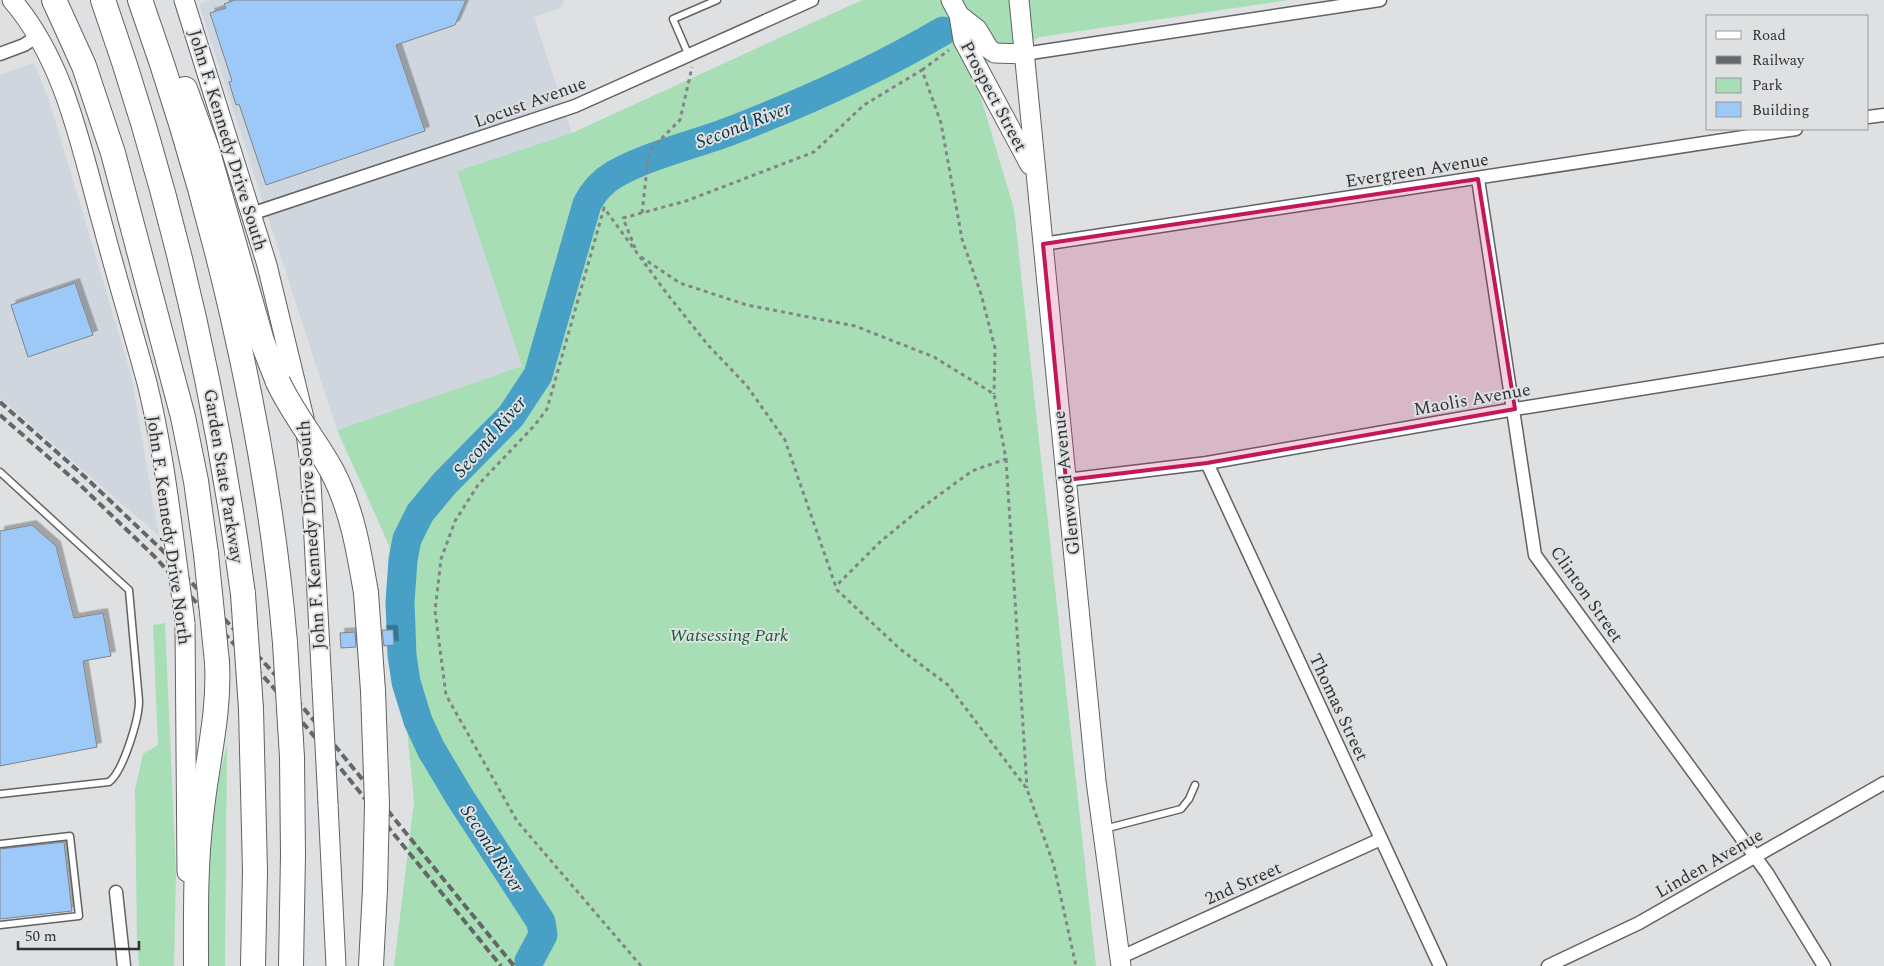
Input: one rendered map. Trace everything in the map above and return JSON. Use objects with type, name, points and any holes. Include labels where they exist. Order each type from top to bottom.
[{"type":"highway","points":[[54,0],[87,72],[116,163],[183,417],[198,495],[217,662],[217,713],[204,790],[197,849],[195,966]]},
{"type":"highway","name":"Garden State Parkway","points":[[103,0],[139,105],[187,278],[223,453],[243,594],[252,709],[255,863],[252,966]]},
{"type":"highway","name":"Garden State Parkway","points":[[140,0],[187,144],[234,326],[262,471],[285,643],[292,757],[293,865],[291,966]]},
{"type":"highway","points":[[145,0],[175,64],[198,122],[262,341],[278,382],[295,416],[337,482],[357,539],[366,593],[377,804],[371,966]]},
{"type":"main road","name":"John F. Kennedy Drive North","points":[[12,0],[39,35],[55,67],[68,104],[147,383],[162,454],[185,623],[187,671],[186,849],[195,966]]},
{"type":"main road","name":"John F. Kennedy Drive South","points":[[184,0],[275,293],[306,433],[322,687],[336,966]]},
{"type":"main road","name":"Glenwood Avenue","points":[[1019,0],[1102,830],[1120,962]]},
{"type":"main road","name":"Prospect Street","points":[[955,7],[977,29],[989,49],[995,53],[1024,54]]},
{"type":"main road","name":"Prospect Street","points":[[955,7],[963,40],[1036,175]]},
{"type":"street","name":"Locust Avenue","points":[[251,214],[560,112],[812,0]]},
{"type":"street","points":[[1024,54],[1380,0]]},
{"type":"street","points":[[0,54],[24,45],[39,35]]},
{"type":"street","points":[[1869,117],[1884,115]]},
{"type":"street","name":"Evergreen Avenue","points":[[1043,244],[1790,130]]},
{"type":"street","name":"Clinton Street","points":[[1478,179],[1515,409],[1535,555],[1755,856],[1824,966]]},
{"type":"street","name":"Maolis Avenue","points":[[1066,480],[1207,463],[1515,409],[1884,350]]},
{"type":"street","name":"Thomas Street","points":[[1207,463],[1440,966]]},
{"type":"street","name":"Linden Avenue","points":[[1548,966],[1639,923],[1884,783]]},
{"type":"street","name":"2nd Street","points":[[1120,962],[1381,839]]},
{"type":"street","points":[[116,892],[124,966]]},
{"type":"lane","points":[[692,54],[673,19],[717,0]]},
{"type":"lane","points":[[0,472],[129,590],[139,701],[137,719],[117,774],[109,782],[0,794]]},
{"type":"lane","points":[[1102,830],[1181,809],[1190,799],[1195,785]]},
{"type":"lane","points":[[0,844],[70,836],[79,916],[0,925]]},
{"type":"path","points":[[642,213],[643,190],[649,150],[680,120],[692,54]]},
{"type":"path","points":[[994,394],[934,357],[855,326],[747,305],[680,283],[638,254],[623,218],[686,201],[814,152],[864,105],[922,70],[941,123],[962,239],[981,294],[995,348],[994,394],[1006,460],[1027,789],[1054,866],[1076,966]]},
{"type":"path","points":[[641,966],[517,821],[446,695],[435,611],[441,559],[455,522],[478,485],[534,426],[547,409],[604,208],[708,345],[747,386],[785,440],[837,590],[900,649],[948,685],[1027,789]]},
{"type":"path","points":[[836,586],[881,542],[924,506],[972,471],[1006,460]]},
{"type":"highlighted area","points":[[1478,179],[1515,409],[1207,463],[1066,480],[1043,244]]},
{"type":"shaded area","points":[[210,0],[565,0],[560,8],[534,17],[572,133],[457,171],[522,366],[337,430],[199,4]]},
{"type":"shaded area","points":[[34,63],[50,103],[131,375],[159,536],[0,398],[0,75]]},
{"type":"green space","name":"Watsessing Park","points":[[862,0],[1288,0],[1040,37],[973,71],[1014,209],[1096,966],[394,966],[414,801],[389,545],[337,430],[522,366],[457,171],[572,133]]},
{"type":"green space","points":[[165,623],[176,873],[174,966],[139,966],[135,790],[143,754],[158,745],[153,625]]},
{"type":"green space","points":[[227,744],[225,966],[205,966],[205,836]]},
{"type":"building","points":[[235,0],[466,0],[455,25],[396,45],[425,131],[266,185],[239,104],[236,105],[229,82],[232,81],[210,13],[226,8],[224,4]]},
{"type":"building","points":[[75,283],[93,335],[28,357],[11,305]]},
{"type":"building","points":[[32,525],[56,546],[74,618],[103,613],[111,656],[83,661],[97,747],[0,766],[0,531]]},
{"type":"building","points":[[382,630],[393,630],[394,645],[384,646]]},
{"type":"building","points":[[355,632],[356,647],[341,648],[340,633]]},
{"type":"building","points":[[64,842],[72,911],[0,919],[0,849]]},
{"type":"waterway","name":"Second River","points":[[529,961],[543,935],[541,922],[459,796],[431,749],[418,721],[406,682],[402,655],[400,602],[403,560],[407,539],[420,513],[444,484],[511,416],[538,375],[587,204],[602,183],[615,174],[643,161],[733,130],[814,97],[867,72],[943,31]]},
{"type":"railway","points":[[0,402],[84,476],[162,550],[279,679],[514,966]]},
{"type":"railway","points":[[0,415],[78,483],[155,557],[272,686],[501,966]]}]
